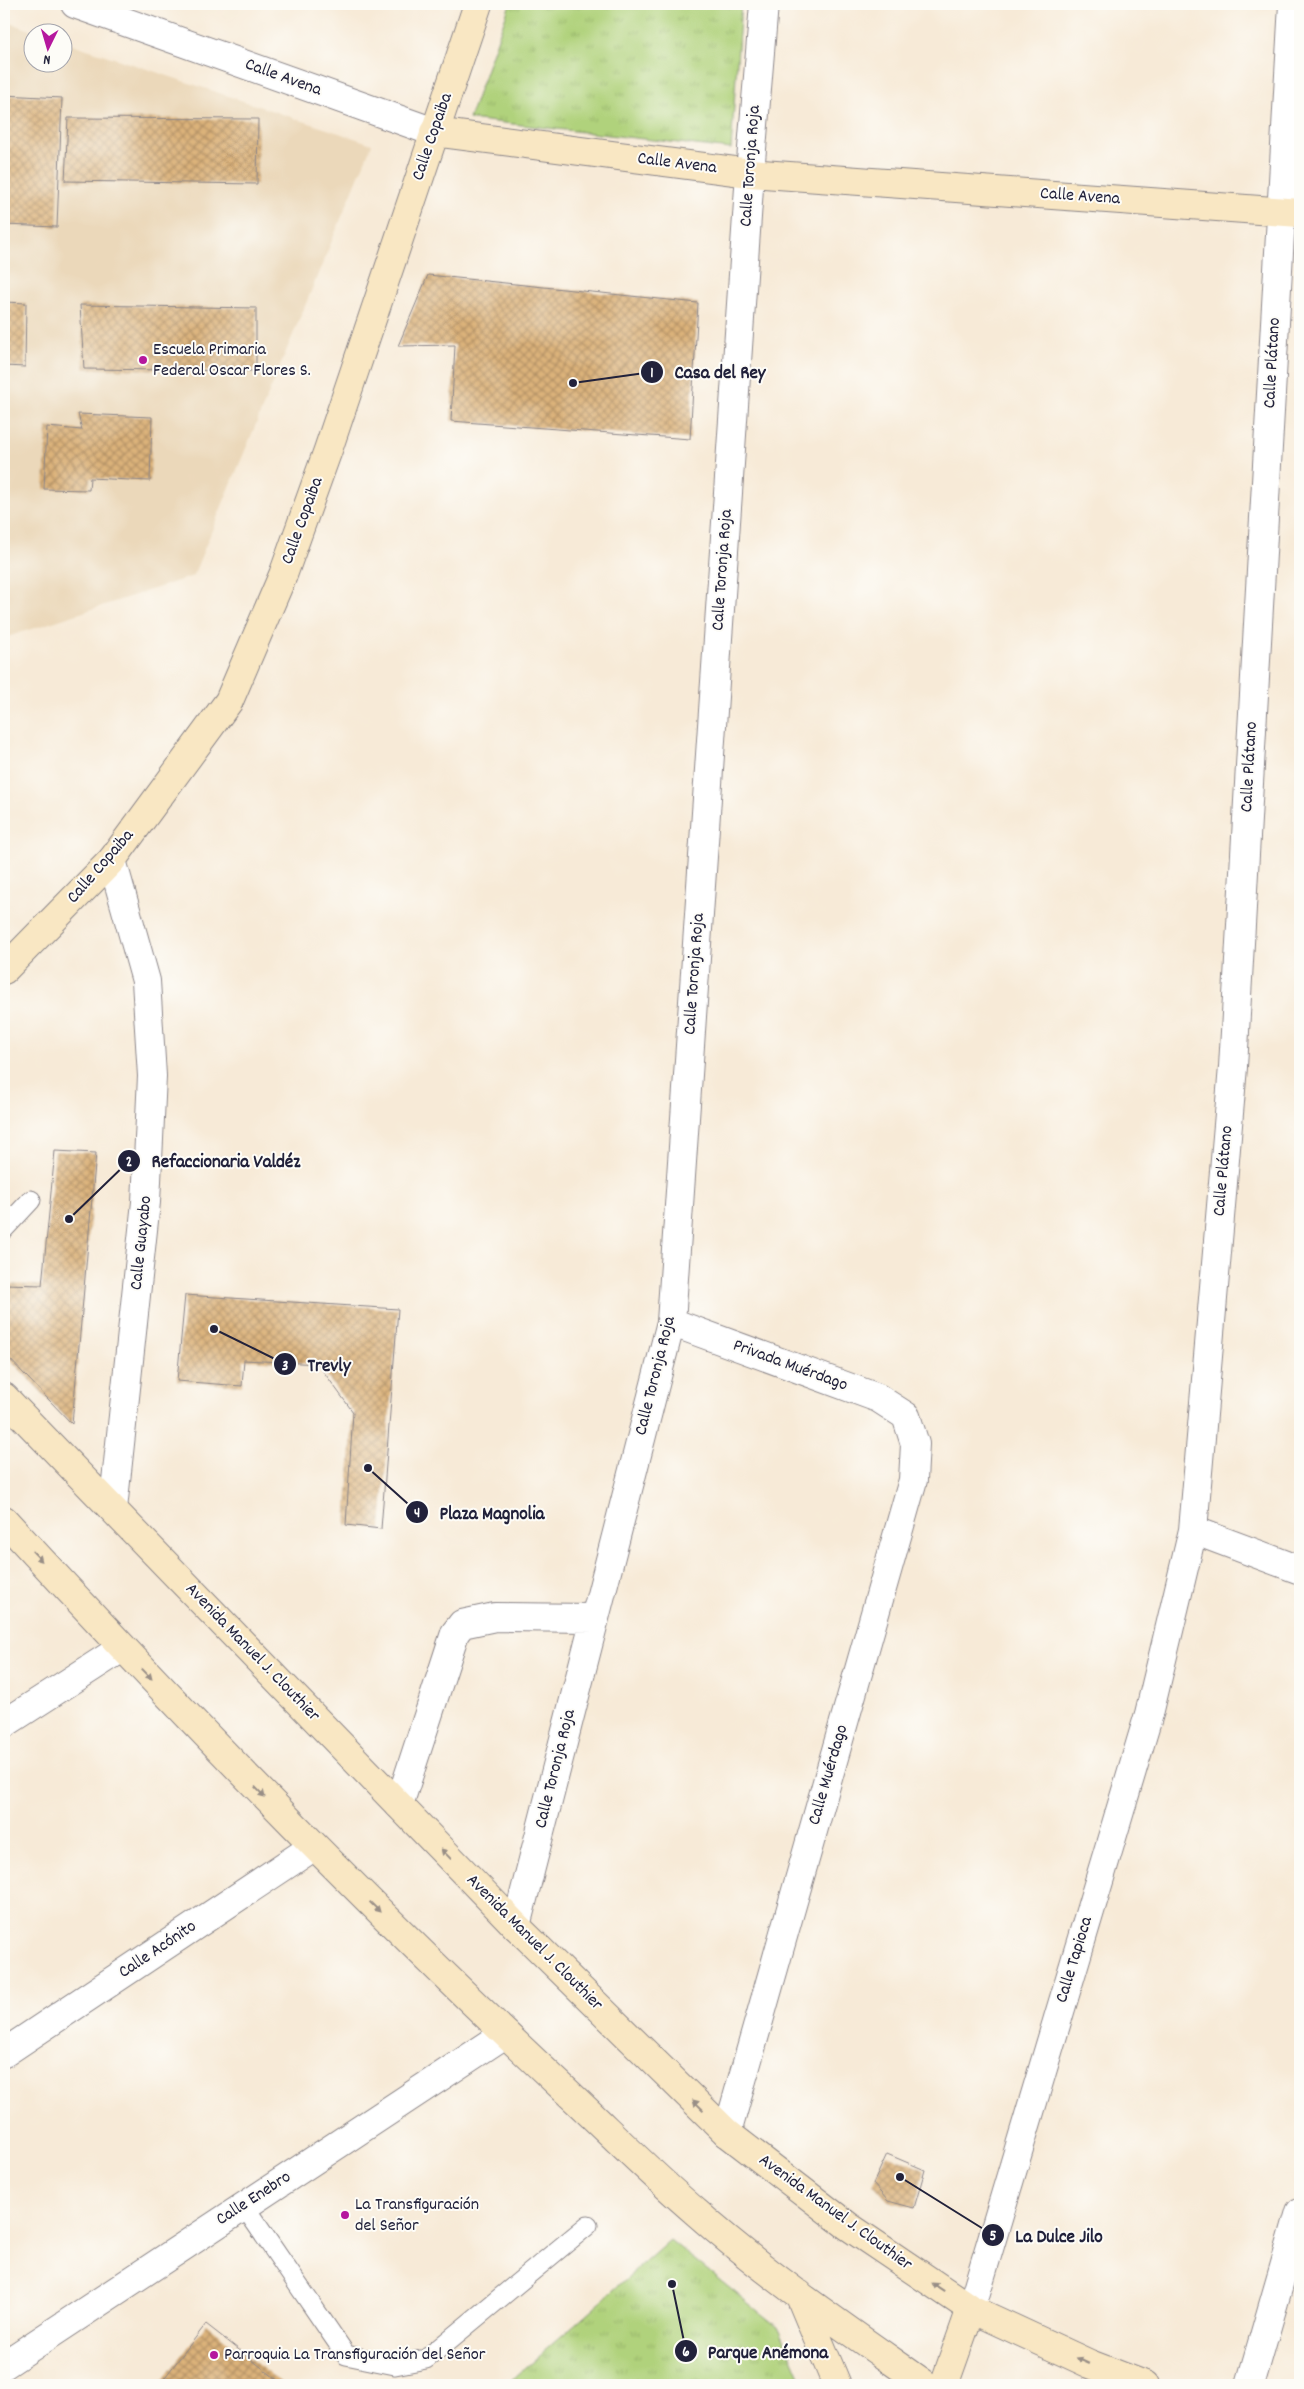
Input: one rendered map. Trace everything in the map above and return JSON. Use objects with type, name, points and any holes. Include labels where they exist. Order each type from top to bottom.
[{"type":"main road","name":"Calle Copaiba","points":[[4,970],[112,860],[230,701],[286,566],[328,450],[478,4]]},
{"type":"main road","name":"Calle Avena","points":[[434,132],[750,173],[1291,213]]},
{"type":"main road","name":"Avenida Manuel J. Clouthier","points":[[4,1397],[516,1926],[727,2133],[848,2226],[971,2309],[1090,2364],[1144,2385]]},
{"type":"main road","points":[[4,1520],[122,1648],[313,1847],[505,2034],[698,2214],[799,2294],[926,2385]]},
{"type":"main road","points":[[799,2294],[837,2385]]},
{"type":"main road","name":"Calle Tapioca","points":[[944,2385],[971,2309]]},
{"type":"street","name":"Calle Avena","points":[[75,4],[434,132]]},
{"type":"street","name":"Calle Toronja Roja","points":[[516,1926],[671,1322],[750,173],[764,4]]},
{"type":"street","name":"Calle Plátano","points":[[1193,1530],[1233,1066],[1291,213],[1293,4]]},
{"type":"street","name":"Calle Guayabo","points":[[112,860],[146,981],[152,1076],[146,1202],[113,1509]]},
{"type":"street","name":"Privada Muérdago","points":[[671,1322],[878,1398],[906,1416]]},
{"type":"street","name":"Calle Muérdago","points":[[727,2133],[913,1480],[915,1444],[906,1416]]},
{"type":"street","points":[[1193,1530],[1300,1570]]},
{"type":"street","name":"Calle Tapioca","points":[[971,2309],[1149,1714],[1193,1530]]},
{"type":"street","points":[[399,1805],[455,1634],[462,1624],[494,1617],[594,1618]]},
{"type":"street","points":[[4,1724],[122,1648]]},
{"type":"street","name":"Calle Acónito","points":[[4,2053],[313,1847]]},
{"type":"street","name":"Calle Enebro","points":[[4,2365],[505,2034]]},
{"type":"street","points":[[1250,2385],[1300,2212]]},
{"type":"lane","points":[[4,1229],[31,1200]]},
{"type":"lane","points":[[244,2206],[346,2355],[395,2365],[426,2359],[588,2225]]},
{"type":"shaded area","name":"Escuela Primaria Federal Oscar Flores S.","points":[[4,21],[22,27],[22,72],[72,72],[72,44],[372,144],[193,576],[4,638]]},
{"type":"green space","points":[[510,4],[741,4],[731,149],[469,119]]},
{"type":"green space","points":[[670,2240],[779,2328],[804,2385],[506,2385]]},
{"type":"building","points":[[4,95],[62,98],[57,227],[4,225]]},
{"type":"building","points":[[68,118],[258,119],[257,184],[65,181]]},
{"type":"building","points":[[428,275],[698,303],[690,439],[451,421],[455,345],[398,346]]},
{"type":"building","points":[[4,302],[26,303],[25,367],[4,366]]},
{"type":"building","points":[[80,305],[256,308],[256,371],[84,369]]},
{"type":"building","points":[[78,414],[152,417],[150,481],[90,478],[89,490],[44,489],[47,427],[82,430]]},
{"type":"building","points":[[55,1151],[96,1153],[72,1424],[4,1353],[4,1284],[42,1285]]},
{"type":"building","points":[[185,1295],[398,1309],[381,1529],[346,1525],[353,1412],[318,1364],[244,1360],[242,1386],[177,1381]]},
{"type":"building","points":[[887,2154],[925,2170],[914,2208],[888,2201],[873,2184]]},
{"type":"building","name":"Parroquia La Transfiguración del Señor","points":[[206,2324],[284,2385],[159,2385]]},
{"type":"place","name":"Escuela Primaria Federal Oscar Flores S.","points":[[143,360]]},
{"type":"place","name":"Casa del Rey","points":[[573,383]]},
{"type":"place","name":"Refaccionaria Valdéz","points":[[69,1219]]},
{"type":"place","name":"Trevly","points":[[214,1329]]},
{"type":"place","name":"Plaza Magnolia","points":[[368,1468]]},
{"type":"place","name":"La Dulce Jilo","points":[[900,2177]]},
{"type":"place","name":"La Transfiguración del Señor","points":[[345,2215]]},
{"type":"place","name":"Parque Anémona","points":[[672,2284]]},
{"type":"place","name":"Parroquia La Transfiguración del Señor","points":[[214,2355]]}]
